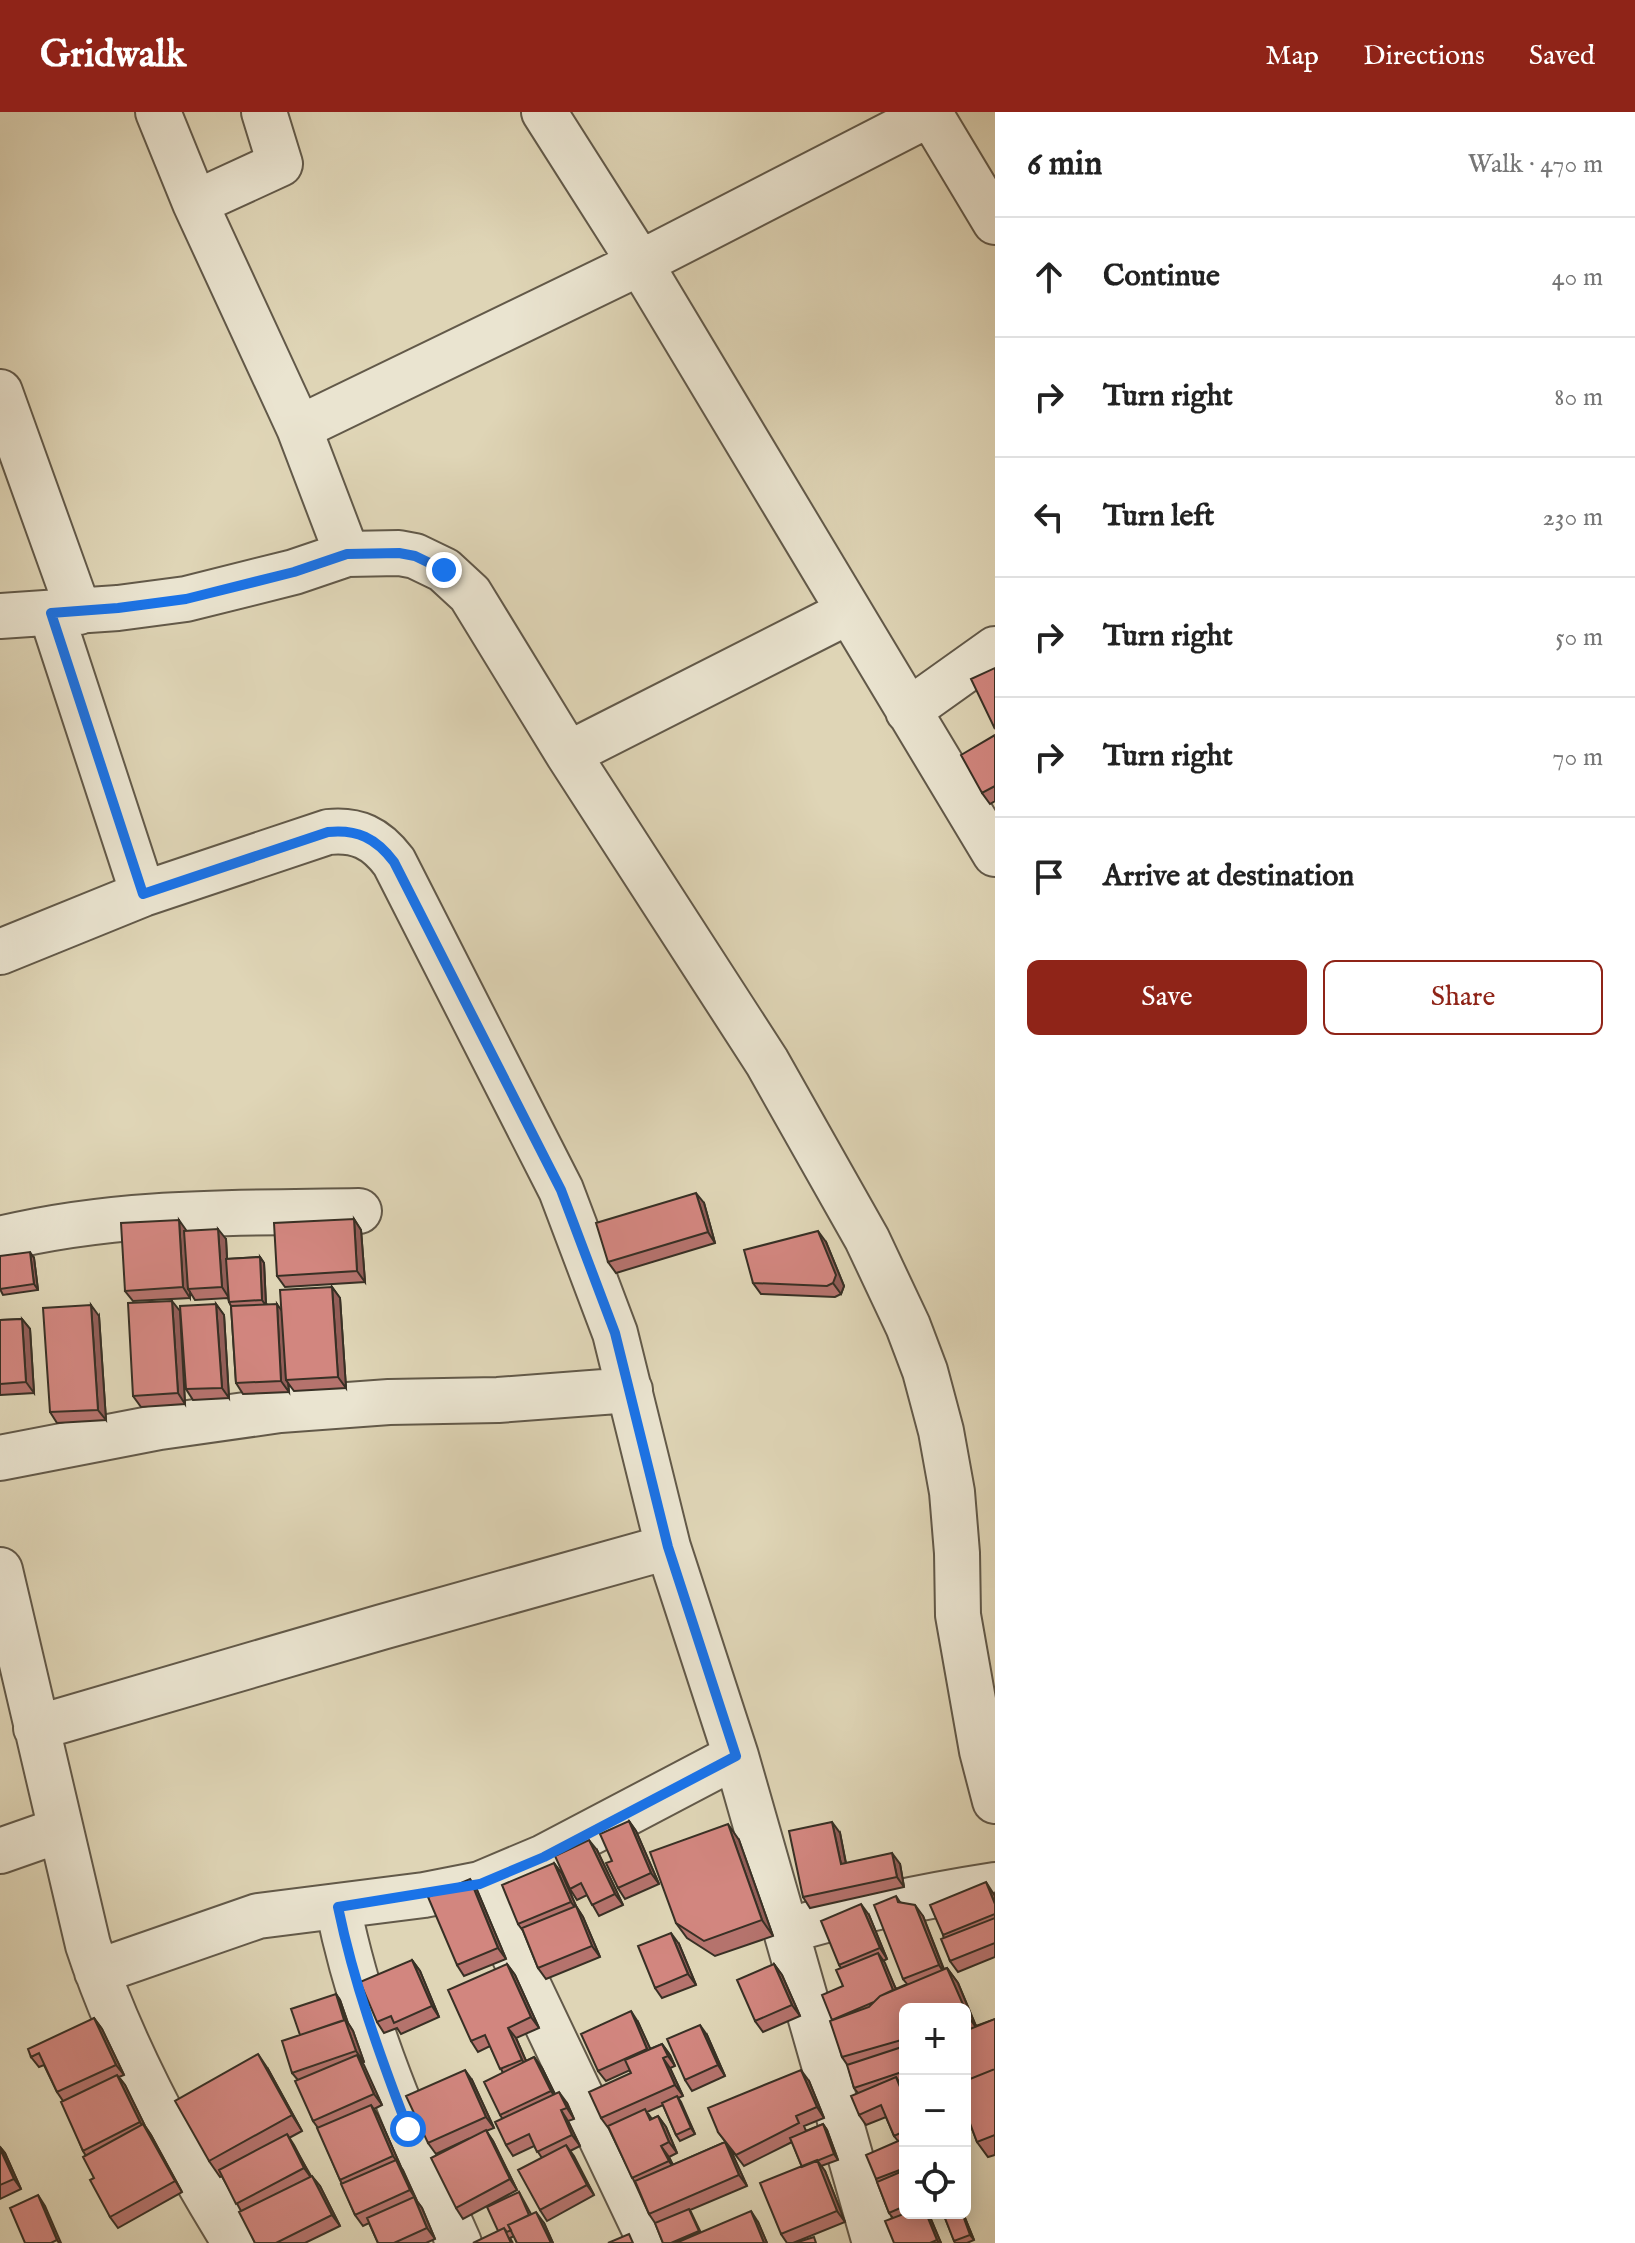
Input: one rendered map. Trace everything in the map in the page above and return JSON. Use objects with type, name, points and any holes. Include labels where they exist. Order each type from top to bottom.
[{"type":"street","points":[[158,112],[195,203],[299,428],[347,554]]},
{"type":"street","points":[[195,203],[280,164],[264,112]]},
{"type":"street","points":[[544,112],[640,263],[995,854]]},
{"type":"street","points":[[299,428],[640,263],[930,113],[995,222]]},
{"type":"street","points":[[0,392],[143,894]]},
{"type":"street","points":[[0,616],[186,599],[294,572],[347,554],[399,553],[415,556],[444,570],[470,594],[568,754],[767,1062],[867,1239],[908,1326],[925,1371],[941,1431],[954,1507],[958,1615],[982,1751],[995,1801]]},
{"type":"street","points":[[568,754],[848,612]]},
{"type":"street","points":[[908,711],[995,649]]},
{"type":"street","points":[[0,952],[143,894],[328,832],[341,830],[365,835],[386,851],[394,862],[561,1190],[615,1333],[668,1547],[736,1756],[875,2243]]},
{"type":"street","points":[[0,1239],[106,1220],[186,1214],[359,1211]]},
{"type":"street","points":[[0,1458],[160,1427],[280,1410],[389,1402],[498,1400],[630,1390]]},
{"type":"street","points":[[36,1728],[668,1547]]},
{"type":"street","points":[[0,1570],[6,1624],[36,1728],[88,1945],[102,1989],[207,2197],[235,2243]]},
{"type":"street","points":[[97,1972],[258,1916],[338,1907],[480,1884],[544,1857],[736,1756]]},
{"type":"street","points":[[0,1851],[60,1830]]},
{"type":"street","points":[[480,1884],[651,2243]]},
{"type":"street","points":[[787,1931],[863,1909],[995,1885]]},
{"type":"street","points":[[338,1907],[349,1962],[374,2042],[408,2129],[459,2243]]},
{"type":"building","points":[[995,668],[995,729],[971,679]]},
{"type":"building","points":[[995,735],[995,786],[982,793],[961,755]]},
{"type":"building","points":[[696,1193],[708,1232],[608,1262],[596,1223]]},
{"type":"building","points":[[354,1219],[357,1271],[277,1276],[274,1223]]},
{"type":"building","points":[[179,1220],[183,1287],[125,1291],[121,1223]]},
{"type":"building","points":[[218,1229],[222,1287],[188,1289],[184,1231]]},
{"type":"building","points":[[818,1231],[836,1275],[833,1283],[827,1286],[753,1283],[744,1250]]},
{"type":"building","points":[[30,1252],[34,1284],[0,1289],[0,1256]]},
{"type":"building","points":[[260,1257],[262,1300],[229,1302],[226,1259]]},
{"type":"building","points":[[332,1287],[338,1377],[286,1380],[280,1290]]},
{"type":"building","points":[[172,1301],[178,1393],[133,1396],[128,1303]]},
{"type":"building","points":[[216,1304],[222,1388],[186,1389],[180,1306]]},
{"type":"building","points":[[277,1304],[281,1381],[236,1383],[231,1306]]},
{"type":"building","points":[[91,1305],[98,1410],[50,1412],[43,1308]]},
{"type":"building","points":[[22,1319],[26,1382],[0,1384],[0,1320]]},
{"type":"building","points":[[629,1821],[651,1873],[618,1888],[606,1863],[612,1861],[600,1834]]},
{"type":"building","points":[[832,1822],[841,1864],[892,1853],[897,1877],[803,1897],[789,1831]]},
{"type":"building","points":[[728,1824],[762,1920],[704,1941],[676,1923],[650,1852]]},
{"type":"building","points":[[589,1840],[615,1894],[592,1905],[581,1883],[570,1889],[555,1856]]},
{"type":"building","points":[[554,1863],[571,1902],[518,1924],[502,1885]]},
{"type":"building","points":[[470,1879],[498,1948],[457,1965],[428,1897]]},
{"type":"building","points":[[986,1882],[995,1904],[995,1914],[943,1935],[930,1905]]},
{"type":"building","points":[[896,1896],[898,1902],[915,1905],[939,1965],[903,1979],[874,1905]]},
{"type":"building","points":[[861,1904],[880,1948],[839,1965],[821,1921]]},
{"type":"building","points":[[576,1906],[592,1946],[538,1968],[522,1928]]},
{"type":"building","points":[[995,1918],[995,1943],[950,1961],[941,1939]]},
{"type":"building","points":[[671,1933],[688,1974],[655,1988],[638,1946]]},
{"type":"building","points":[[878,1953],[893,1990],[832,2020],[822,1995],[843,1986],[836,1970]]},
{"type":"building","points":[[412,1960],[432,2006],[394,2023],[391,2016],[377,2022],[360,1982]]},
{"type":"building","points":[[507,1964],[531,2017],[508,2028],[522,2060],[500,2069],[485,2035],[471,2041],[448,1990]]},
{"type":"building","points":[[774,1964],[792,2005],[755,2021],[737,1980]]},
{"type":"building","points":[[947,1968],[962,2003],[899,2003],[899,2041],[842,2057],[830,2021],[869,2007],[880,1996]]},
{"type":"building","points":[[336,1994],[344,2020],[300,2035],[291,2009]]},
{"type":"building","points":[[631,2011],[647,2049],[598,2071],[581,2034]]},
{"type":"building","points":[[94,2018],[116,2065],[57,2092],[39,2053],[31,2057],[28,2049]]},
{"type":"building","points":[[995,2019],[995,2069],[971,2079],[971,2075],[971,2029]]},
{"type":"building","points":[[345,2020],[356,2051],[292,2073],[282,2041]]},
{"type":"building","points":[[700,2025],[718,2065],[685,2080],[667,2039]]},
{"type":"building","points":[[662,2044],[668,2056],[663,2058],[675,2085],[601,2118],[589,2092],[631,2073],[625,2060]]},
{"type":"building","points":[[899,2048],[899,2073],[854,2088],[847,2065]]},
{"type":"building","points":[[258,2054],[292,2115],[209,2161],[175,2101]]},
{"type":"building","points":[[357,2055],[374,2094],[313,2121],[295,2081]]},
{"type":"building","points":[[534,2057],[551,2091],[500,2115],[484,2082]]},
{"type":"building","points":[[995,2069],[995,2135],[977,2142],[971,2126],[971,2079]]},
{"type":"building","points":[[465,2070],[486,2117],[428,2143],[406,2096]]},
{"type":"building","points":[[801,2070],[817,2107],[796,2116],[799,2123],[736,2155],[718,2132],[708,2108]]},
{"type":"building","points":[[117,2075],[140,2122],[83,2151],[61,2102]]},
{"type":"building","points":[[896,2077],[899,2084],[899,2134],[894,2136],[881,2105],[859,2115],[851,2096]]},
{"type":"building","points":[[559,2092],[567,2108],[561,2110],[572,2135],[537,2152],[529,2134],[506,2145],[495,2122]]},
{"type":"building","points":[[677,2096],[691,2128],[676,2135],[662,2103]]},
{"type":"building","points":[[371,2105],[393,2156],[340,2180],[317,2128]]},
{"type":"building","points":[[645,2109],[650,2120],[658,2116],[669,2142],[661,2146],[669,2161],[632,2178],[608,2126]]},
{"type":"building","points":[[143,2124],[175,2181],[110,2217],[90,2180],[94,2178],[83,2157]]},
{"type":"building","points":[[823,2124],[834,2154],[802,2167],[790,2138]]},
{"type":"building","points":[[486,2130],[510,2179],[456,2208],[431,2158]]},
{"type":"building","points":[[287,2134],[304,2168],[236,2204],[219,2170]]},
{"type":"building","points":[[899,2141],[899,2170],[876,2179],[866,2155]]},
{"type":"building","points":[[725,2142],[739,2175],[649,2214],[635,2181]]},
{"type":"building","points":[[566,2145],[587,2185],[540,2210],[518,2170]]},
{"type":"building","points":[[0,2149],[14,2179],[0,2185]]},
{"type":"building","points":[[396,2160],[410,2190],[355,2215],[341,2184]]},
{"type":"building","points":[[817,2160],[837,2211],[781,2234],[760,2183]]},
{"type":"building","points":[[899,2173],[899,2209],[889,2213],[877,2182]]},
{"type":"building","points":[[312,2176],[332,2215],[276,2243],[255,2243],[239,2212]]},
{"type":"building","points":[[519,2192],[529,2215],[508,2225],[511,2230],[507,2232],[504,2228],[498,2231],[487,2207]]},
{"type":"building","points":[[38,2195],[57,2240],[51,2243],[25,2243],[10,2208]]},
{"type":"building","points":[[414,2197],[427,2228],[394,2243],[378,2243],[367,2218]]},
{"type":"building","points":[[689,2209],[699,2231],[671,2243],[663,2243],[655,2223]]},
{"type":"building","points":[[751,2211],[764,2243],[676,2243]]},
{"type":"building","points":[[536,2212],[551,2243],[517,2243],[508,2225]]},
{"type":"building","points":[[899,2216],[899,2219],[928,2219],[937,2240],[930,2243],[894,2243],[885,2221]]},
{"type":"building","points":[[945,2219],[964,2219],[970,2235],[954,2241]]},
{"type":"building","points":[[504,2228],[511,2243],[473,2243]]},
{"type":"building","points":[[629,2234],[633,2243],[608,2243]]},
{"type":"building","points":[[814,2237],[816,2243],[795,2243]]},
{"type":"route","points":[[408,2129],[374,2042],[349,1962],[338,1907],[480,1884],[544,1857],[736,1756],[668,1547],[615,1333],[561,1190],[394,862],[386,851],[365,835],[341,830],[143,894],[51,613],[186,599],[294,572],[347,554],[399,553],[415,556],[444,570]]}]
